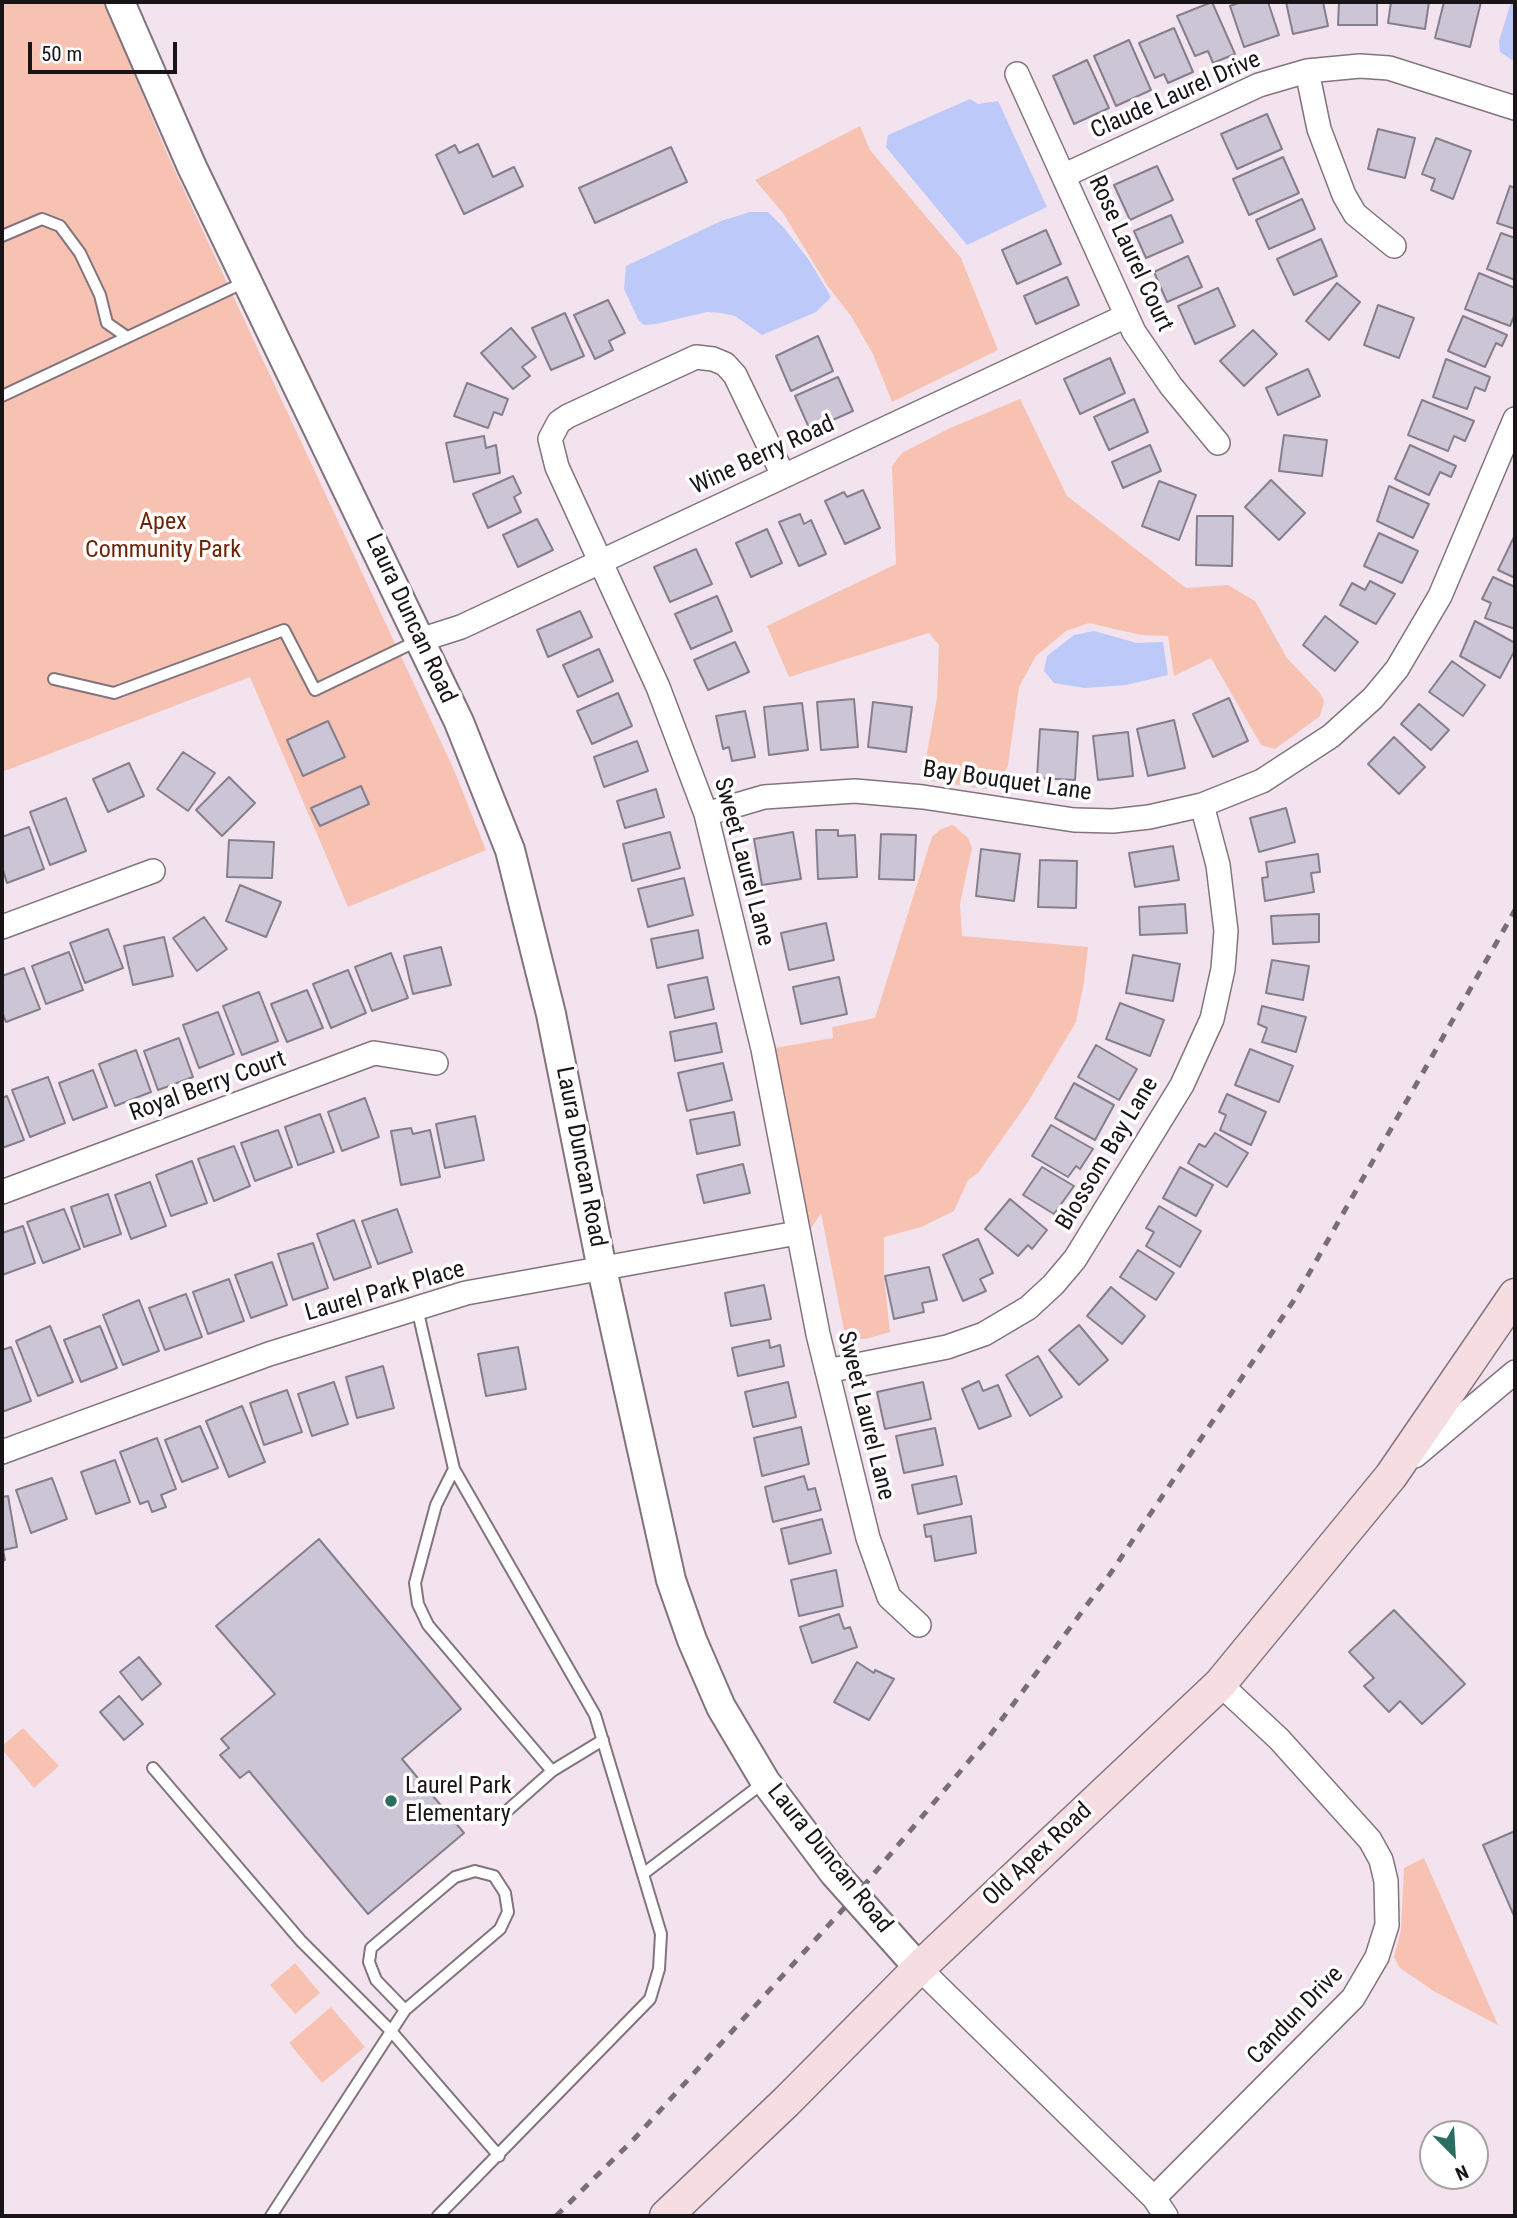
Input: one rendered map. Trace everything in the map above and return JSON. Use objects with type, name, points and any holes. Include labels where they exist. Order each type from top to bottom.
[{"type":"main road","name":"Old Apex Road","points":[[672,2214],[919,1968],[1220,1684],[1391,1476],[1515,1295]]},
{"type":"street","name":"Laura Duncan Road","points":[[120,2],[192,167],[420,640],[481,773],[510,850],[551,1014],[671,1580],[692,1640],[721,1707],[765,1781],[834,1873],[919,1968],[1160,2207]]},
{"type":"street","name":"Claude Laurel Drive","points":[[1065,175],[1259,85],[1307,71],[1360,66],[1389,68],[1515,108]]},
{"type":"street","points":[[1307,71],[1323,142],[1344,195],[1355,214],[1394,246]]},
{"type":"street","name":"Rose Laurel Court","points":[[1017,74],[1065,175],[1126,316],[1156,366],[1218,443]]},
{"type":"street","name":"Wine Berry Road","points":[[420,640],[461,627],[1126,316]]},
{"type":"street","name":"Sweet Laurel Lane","points":[[783,475],[735,375],[725,364],[713,359],[695,357],[568,415],[554,430],[550,439],[552,453],[657,687],[706,814],[763,1049],[797,1233],[827,1371],[876,1568],[889,1597],[919,1625]]},
{"type":"street","name":"Bay Bouquet Lane","points":[[706,814],[764,797],[855,791],[923,797],[1074,820],[1149,817],[1202,806],[1262,781],[1309,753],[1351,719],[1397,669],[1424,629],[1440,596],[1515,419]]},
{"type":"street","name":"Blossom Bay Lane","points":[[827,1371],[947,1347],[991,1331],[1028,1308],[1053,1286],[1075,1259],[1182,1085],[1212,1019],[1223,969],[1226,931],[1218,865],[1202,806]]},
{"type":"street","points":[[2,927],[153,871]]},
{"type":"street","name":"Royal Berry Court","points":[[2,1192],[374,1053],[436,1063]]},
{"type":"street","name":"Laurel Park Place","points":[[2,1452],[269,1354],[466,1293],[797,1233]]},
{"type":"street","points":[[1468,1366],[1488,1374],[1515,1371]]},
{"type":"street","points":[[1391,1476],[1515,1371]]},
{"type":"street","name":"Candun Drive","points":[[1160,2207],[1353,1998],[1377,1957],[1387,1925],[1386,1881],[1370,1840],[1279,1740],[1220,1684]]},
{"type":"lane","points":[[2,236],[42,219],[60,226],[80,253],[100,295],[107,323],[127,337]]},
{"type":"lane","points":[[2,396],[248,281]]},
{"type":"lane","points":[[54,679],[114,693],[284,629],[315,690],[420,640]]},
{"type":"lane","points":[[417,1308],[454,1469],[595,1715],[661,1934],[659,1969],[650,1999],[438,2216]]},
{"type":"lane","points":[[454,1469],[436,1505],[415,1583],[418,1604],[428,1625],[552,1772]]},
{"type":"lane","points":[[508,1810],[552,1772],[603,1740]]},
{"type":"lane","points":[[153,1768],[301,1941],[391,2031],[499,2156]]},
{"type":"lane","points":[[643,1874],[765,1781]]},
{"type":"lane","points":[[271,2216],[405,2010],[500,1929],[508,1912],[505,1893],[494,1876],[475,1871],[455,1877],[371,1948],[369,1962],[376,1980],[405,2010]]},
{"type":"green space","name":"Apex Community Park","points":[[2,2],[104,2],[168,156],[454,770],[486,850],[348,907],[250,677],[2,772]]},
{"type":"green space","points":[[860,126],[870,150],[961,258],[998,350],[892,402],[873,354],[851,316],[827,285],[783,213],[755,180]]},
{"type":"green space","points":[[1020,399],[1067,496],[1186,588],[1228,585],[1255,601],[1287,658],[1320,693],[1324,702],[1320,716],[1275,749],[1261,745],[1211,658],[1174,676],[1168,636],[1141,635],[1089,623],[1066,631],[1036,656],[1019,687],[1008,765],[1000,783],[985,789],[932,781],[925,764],[937,698],[939,645],[929,633],[789,677],[767,626],[896,564],[892,466],[902,453],[950,428]]},
{"type":"green space","points":[[953,825],[968,838],[972,848],[960,904],[962,936],[1088,947],[1084,982],[1076,1022],[1028,1102],[978,1173],[968,1180],[954,1211],[921,1227],[884,1237],[884,1277],[890,1332],[866,1339],[853,1339],[844,1330],[821,1213],[810,1230],[774,1048],[833,1038],[832,1027],[875,1018],[932,837],[941,829]]},
{"type":"green space","points":[[23,1728],[59,1766],[34,1788],[2,1749],[2,1746]]},
{"type":"green space","points":[[1424,1858],[1498,2025],[1435,1992],[1400,1968],[1394,1957],[1401,1930],[1404,1868]]},
{"type":"green space","points":[[295,1963],[320,1993],[295,2014],[270,1985]]},
{"type":"green space","points":[[331,2007],[365,2047],[322,2083],[289,2043]]},
{"type":"water","points":[[1511,2],[1515,2],[1515,62],[1500,52],[1499,41]]},
{"type":"water","points":[[970,99],[978,104],[998,101],[1047,207],[967,245],[886,147],[888,135]]},
{"type":"water","points":[[750,212],[768,212],[809,260],[831,297],[816,312],[762,335],[735,316],[722,313],[707,312],[656,324],[644,325],[639,321],[624,289],[626,266],[721,221]]},
{"type":"water","points":[[1094,631],[1137,643],[1163,642],[1168,675],[1126,685],[1085,688],[1054,683],[1044,671],[1047,656],[1074,635]]},
{"type":"building","points":[[1212,2],[1235,54],[1213,63],[1208,51],[1195,56],[1177,16]]},
{"type":"building","points":[[1241,2],[1268,2],[1279,35],[1244,47],[1230,6]]},
{"type":"building","points":[[1286,2],[1323,2],[1328,26],[1293,34]]},
{"type":"building","points":[[1339,2],[1377,2],[1377,25],[1338,25]]},
{"type":"building","points":[[1391,2],[1429,2],[1425,29],[1388,23]]},
{"type":"building","points":[[1444,2],[1481,2],[1470,47],[1435,38]]},
{"type":"building","points":[[1174,28],[1193,72],[1168,83],[1164,74],[1155,78],[1139,43]]},
{"type":"building","points":[[1129,40],[1151,90],[1116,106],[1094,56]]},
{"type":"building","points":[[1087,60],[1109,108],[1074,124],[1053,76]]},
{"type":"building","points":[[1267,114],[1282,149],[1237,169],[1221,134]]},
{"type":"building","points":[[1378,129],[1415,138],[1405,178],[1368,169]]},
{"type":"building","points":[[1436,138],[1471,151],[1453,199],[1431,190],[1435,179],[1422,174]]},
{"type":"building","points":[[478,144],[493,177],[514,167],[523,186],[464,214],[436,155],[455,145],[459,153]]},
{"type":"building","points":[[671,147],[687,182],[595,223],[579,188]]},
{"type":"building","points":[[1283,157],[1299,193],[1249,215],[1233,179]]},
{"type":"building","points":[[1157,166],[1173,200],[1130,220],[1114,185]]},
{"type":"building","points":[[1510,186],[1515,188],[1515,229],[1497,223]]},
{"type":"building","points":[[1302,199],[1315,229],[1269,249],[1256,220]]},
{"type":"building","points":[[1171,215],[1183,242],[1146,258],[1134,231]]},
{"type":"building","points":[[1046,230],[1061,264],[1017,284],[1002,250]]},
{"type":"building","points":[[1501,233],[1515,238],[1515,280],[1487,269]]},
{"type":"building","points":[[1321,239],[1337,276],[1294,295],[1277,259]]},
{"type":"building","points":[[1188,256],[1202,287],[1167,302],[1154,272]]},
{"type":"building","points":[[1479,273],[1515,288],[1515,314],[1510,326],[1465,309]]},
{"type":"building","points":[[1067,277],[1079,305],[1036,324],[1024,296]]},
{"type":"building","points":[[1337,283],[1360,302],[1329,340],[1306,321]]},
{"type":"building","points":[[1218,288],[1235,326],[1195,344],[1178,306]]},
{"type":"building","points":[[608,300],[625,333],[609,341],[613,350],[595,359],[574,315]]},
{"type":"building","points":[[1378,305],[1414,318],[1399,358],[1364,345]]},
{"type":"building","points":[[565,313],[584,356],[551,370],[532,328]]},
{"type":"building","points":[[1463,316],[1507,335],[1502,346],[1496,343],[1485,367],[1448,351]]},
{"type":"building","points":[[511,328],[536,357],[522,367],[530,376],[513,389],[481,353]]},
{"type":"building","points":[[1253,330],[1277,354],[1244,386],[1220,361]]},
{"type":"building","points":[[818,336],[833,371],[791,391],[776,356]]},
{"type":"building","points":[[1110,358],[1125,393],[1080,414],[1064,379]]},
{"type":"building","points":[[1446,359],[1490,377],[1485,391],[1475,387],[1467,409],[1433,397]]},
{"type":"building","points":[[1308,369],[1320,396],[1278,415],[1266,388]]},
{"type":"building","points":[[838,377],[853,411],[810,430],[795,396]]},
{"type":"building","points":[[467,383],[508,399],[502,415],[494,412],[488,428],[454,416]]},
{"type":"building","points":[[1134,399],[1148,432],[1109,450],[1094,417]]},
{"type":"building","points":[[1422,400],[1474,421],[1465,441],[1454,436],[1448,451],[1408,435]]},
{"type":"building","points":[[1284,435],[1327,440],[1322,476],[1279,471]]},
{"type":"building","points":[[484,436],[486,448],[496,445],[500,473],[454,482],[446,443]]},
{"type":"building","points":[[1150,445],[1161,471],[1123,488],[1112,462]]},
{"type":"building","points":[[1410,445],[1456,466],[1451,477],[1440,472],[1429,495],[1395,479]]},
{"type":"building","points":[[513,476],[521,493],[514,497],[521,512],[488,528],[473,494]]},
{"type":"building","points":[[1271,480],[1305,513],[1279,540],[1245,507]]},
{"type":"building","points":[[1159,481],[1196,495],[1179,540],[1142,526]]},
{"type":"building","points":[[1389,486],[1429,504],[1413,538],[1377,521]]},
{"type":"building","points":[[863,490],[880,528],[845,544],[825,501],[844,492],[847,497]]},
{"type":"building","points":[[800,514],[804,524],[811,520],[826,554],[799,566],[779,522]]},
{"type":"building","points":[[1197,516],[1233,516],[1232,566],[1196,565]]},
{"type":"building","points":[[537,519],[553,550],[518,567],[503,535]]},
{"type":"building","points":[[767,529],[782,563],[751,577],[736,543]]},
{"type":"building","points":[[1379,533],[1418,551],[1402,583],[1364,566]]},
{"type":"building","points":[[1515,537],[1515,578],[1498,570]]},
{"type":"building","points":[[696,549],[712,584],[670,602],[654,567]]},
{"type":"building","points":[[1493,577],[1515,587],[1515,629],[1485,618],[1491,603],[1482,599]]},
{"type":"building","points":[[1370,581],[1395,594],[1376,624],[1340,605],[1352,583],[1365,590]]},
{"type":"building","points":[[717,596],[732,631],[691,649],[675,614]]},
{"type":"building","points":[[580,611],[592,637],[548,657],[537,630]]},
{"type":"building","points":[[1325,616],[1358,642],[1335,671],[1303,645]]},
{"type":"building","points":[[1475,621],[1515,643],[1515,650],[1500,678],[1460,656]]},
{"type":"building","points":[[735,642],[749,672],[708,690],[694,660]]},
{"type":"building","points":[[599,649],[613,681],[578,697],[563,665]]},
{"type":"building","points":[[1452,661],[1485,685],[1463,716],[1429,692]]},
{"type":"building","points":[[618,693],[632,726],[592,744],[577,711]]},
{"type":"building","points":[[1229,698],[1248,741],[1213,757],[1193,714]]},
{"type":"building","points":[[854,699],[858,747],[821,750],[817,702]]},
{"type":"building","points":[[873,702],[912,707],[906,752],[868,747]]},
{"type":"building","points":[[802,703],[808,750],[769,755],[764,707]]},
{"type":"building","points":[[1419,704],[1449,730],[1431,750],[1401,724]]},
{"type":"building","points":[[745,711],[755,757],[732,761],[729,747],[723,749],[716,716]]},
{"type":"building","points":[[1174,720],[1185,768],[1148,776],[1137,729]]},
{"type":"building","points":[[328,721],[345,757],[303,776],[287,740]]},
{"type":"building","points":[[1040,729],[1078,732],[1075,780],[1037,778]]},
{"type":"building","points":[[1128,732],[1133,776],[1098,780],[1093,736]]},
{"type":"building","points":[[1394,737],[1425,767],[1399,794],[1368,764]]},
{"type":"building","points":[[637,741],[648,771],[604,787],[594,757]]},
{"type":"building","points":[[183,752],[215,773],[188,811],[157,789]]},
{"type":"building","points":[[129,763],[144,796],[108,812],[93,779]]},
{"type":"building","points":[[229,777],[255,803],[222,836],[196,810]]},
{"type":"building","points":[[361,786],[369,804],[320,826],[311,808]]},
{"type":"building","points":[[656,789],[664,817],[625,828],[617,801]]},
{"type":"building","points":[[66,798],[86,851],[50,865],[30,812]]},
{"type":"building","points":[[1286,808],[1295,842],[1259,852],[1250,818]]},
{"type":"building","points":[[29,827],[44,869],[7,883],[2,867],[2,837]]},
{"type":"building","points":[[816,830],[838,830],[838,836],[855,835],[857,877],[818,879]]},
{"type":"building","points":[[670,832],[680,868],[632,881],[623,844]]},
{"type":"building","points":[[793,832],[801,879],[762,885],[754,839]]},
{"type":"building","points":[[881,834],[916,835],[914,880],[879,879]]},
{"type":"building","points":[[229,840],[274,842],[272,878],[227,877]]},
{"type":"building","points":[[1173,846],[1179,880],[1135,887],[1129,853]]},
{"type":"building","points":[[981,849],[1020,854],[1014,901],[976,896]]},
{"type":"building","points":[[1318,854],[1320,872],[1311,873],[1314,892],[1265,901],[1262,878],[1268,877],[1266,862]]},
{"type":"building","points":[[1040,860],[1077,861],[1076,908],[1038,907]]},
{"type":"building","points":[[684,878],[693,915],[648,927],[638,889]]},
{"type":"building","points":[[240,885],[281,902],[266,937],[226,921]]},
{"type":"building","points":[[1185,904],[1187,933],[1140,935],[1139,907]]},
{"type":"building","points":[[1319,914],[1319,942],[1273,944],[1271,916]]},
{"type":"building","points":[[204,917],[227,949],[197,971],[173,938]]},
{"type":"building","points":[[826,923],[834,960],[789,970],[781,933]]},
{"type":"building","points":[[108,929],[123,968],[85,983],[70,943]]},
{"type":"building","points":[[698,930],[703,958],[657,968],[651,939]]},
{"type":"building","points":[[164,937],[173,976],[133,985],[124,946]]},
{"type":"building","points":[[441,947],[451,985],[413,994],[404,956]]},
{"type":"building","points":[[69,952],[83,990],[46,1004],[32,966]]},
{"type":"building","points":[[391,953],[408,998],[372,1011],[355,967]]},
{"type":"building","points":[[1133,955],[1180,964],[1173,1001],[1126,993]]},
{"type":"building","points":[[1272,960],[1309,966],[1303,1000],[1266,993]]},
{"type":"building","points":[[24,968],[40,1009],[6,1022],[2,1012],[2,976]]},
{"type":"building","points":[[348,970],[366,1013],[331,1028],[313,984]]},
{"type":"building","points":[[707,977],[714,1009],[675,1018],[668,985]]},
{"type":"building","points":[[839,977],[847,1014],[801,1024],[793,987]]},
{"type":"building","points":[[307,990],[323,1028],[287,1042],[271,1004]]},
{"type":"building","points":[[259,992],[278,1041],[242,1055],[223,1006]]},
{"type":"building","points":[[1120,1003],[1164,1020],[1150,1056],[1106,1039]]},
{"type":"building","points":[[1262,1006],[1306,1017],[1296,1052],[1262,1042],[1267,1028],[1258,1024]]},
{"type":"building","points":[[218,1012],[234,1054],[199,1068],[183,1025]]},
{"type":"building","points":[[716,1023],[722,1052],[675,1061],[670,1032]]},
{"type":"building","points":[[179,1038],[193,1077],[158,1090],[144,1051]]},
{"type":"building","points":[[1096,1045],[1137,1069],[1119,1100],[1078,1077]]},
{"type":"building","points":[[1250,1049],[1293,1066],[1279,1102],[1235,1085]]},
{"type":"building","points":[[136,1050],[151,1092],[115,1106],[99,1064]]},
{"type":"building","points":[[723,1063],[732,1100],[687,1111],[678,1073]]},
{"type":"building","points":[[93,1070],[107,1107],[73,1120],[59,1083]]},
{"type":"building","points":[[48,1077],[65,1123],[30,1137],[12,1090]]},
{"type":"building","points":[[1074,1083],[1114,1105],[1095,1140],[1055,1118]]},
{"type":"building","points":[[1227,1094],[1266,1112],[1251,1145],[1220,1130],[1226,1115],[1219,1112]]},
{"type":"building","points":[[7,1096],[24,1140],[2,1148],[2,1098]]},
{"type":"building","points":[[365,1098],[379,1137],[342,1151],[328,1112]]},
{"type":"building","points":[[734,1112],[740,1145],[697,1154],[690,1120]]},
{"type":"building","points":[[320,1114],[334,1152],[298,1165],[285,1127]]},
{"type":"building","points":[[475,1116],[484,1160],[445,1168],[436,1124]]},
{"type":"building","points":[[1051,1125],[1093,1149],[1080,1169],[1076,1166],[1068,1177],[1032,1156]]},
{"type":"building","points":[[411,1128],[413,1134],[430,1130],[440,1177],[401,1185],[391,1131]]},
{"type":"building","points":[[278,1130],[292,1167],[255,1181],[241,1143]]},
{"type":"building","points":[[1215,1133],[1248,1153],[1227,1187],[1188,1163],[1199,1144],[1205,1147]]},
{"type":"building","points":[[234,1146],[250,1186],[214,1201],[198,1159]]},
{"type":"building","points":[[192,1161],[207,1203],[171,1216],[156,1175]]},
{"type":"building","points":[[743,1164],[750,1193],[704,1203],[697,1175]]},
{"type":"building","points":[[1042,1167],[1074,1186],[1054,1214],[1023,1195]]},
{"type":"building","points":[[1180,1167],[1213,1185],[1196,1216],[1163,1198]]},
{"type":"building","points":[[150,1182],[166,1226],[131,1239],[115,1195]]},
{"type":"building","points":[[108,1194],[121,1234],[84,1247],[71,1207]]},
{"type":"building","points":[[1010,1199],[1047,1230],[1032,1249],[1028,1245],[1018,1256],[985,1229]]},
{"type":"building","points":[[1159,1206],[1201,1231],[1180,1267],[1146,1246],[1154,1232],[1146,1228]]},
{"type":"building","points":[[64,1209],[80,1249],[43,1263],[27,1222]]},
{"type":"building","points":[[397,1209],[412,1252],[378,1264],[362,1221]]},
{"type":"building","points":[[354,1220],[371,1267],[334,1280],[317,1234]]},
{"type":"building","points":[[23,1226],[35,1263],[2,1275],[2,1233]]},
{"type":"building","points":[[978,1239],[993,1273],[980,1279],[986,1291],[963,1301],[943,1255]]},
{"type":"building","points":[[313,1243],[328,1288],[293,1300],[278,1254]]},
{"type":"building","points":[[1138,1250],[1174,1273],[1156,1300],[1120,1277]]},
{"type":"building","points":[[272,1262],[287,1305],[251,1318],[235,1275]]},
{"type":"building","points":[[929,1267],[937,1300],[922,1303],[924,1312],[894,1319],[885,1276]]},
{"type":"building","points":[[229,1279],[244,1321],[208,1334],[193,1292]]},
{"type":"building","points":[[764,1285],[771,1319],[731,1326],[725,1293]]},
{"type":"building","points":[[1111,1287],[1145,1316],[1122,1344],[1087,1316]]},
{"type":"building","points":[[186,1294],[202,1337],[165,1350],[149,1308]]},
{"type":"building","points":[[139,1300],[159,1351],[123,1365],[103,1315]]},
{"type":"building","points":[[1079,1325],[1108,1360],[1079,1385],[1049,1350]]},
{"type":"building","points":[[50,1326],[73,1382],[38,1396],[16,1341]]},
{"type":"building","points":[[100,1326],[117,1368],[81,1382],[64,1340]]},
{"type":"building","points":[[769,1340],[770,1348],[780,1345],[784,1366],[738,1376],[732,1348]]},
{"type":"building","points":[[11,1347],[31,1401],[2,1412],[2,1350]]},
{"type":"building","points":[[518,1347],[526,1389],[486,1396],[478,1354]]},
{"type":"building","points":[[1038,1356],[1062,1397],[1030,1416],[1006,1375]]},
{"type":"building","points":[[383,1366],[394,1408],[357,1418],[346,1377]]},
{"type":"building","points":[[979,1381],[983,1391],[998,1385],[1011,1416],[979,1429],[962,1389]]},
{"type":"building","points":[[334,1382],[348,1424],[312,1436],[298,1394]]},
{"type":"building","points":[[788,1382],[796,1417],[753,1427],[745,1392]]},
{"type":"building","points":[[923,1382],[931,1419],[885,1429],[877,1392]]},
{"type":"building","points":[[287,1390],[302,1432],[264,1445],[250,1403]]},
{"type":"building","points":[[242,1406],[265,1462],[229,1477],[206,1421]]},
{"type":"building","points":[[200,1426],[218,1468],[182,1482],[165,1440]]},
{"type":"building","points":[[801,1427],[809,1464],[762,1476],[754,1438]]},
{"type":"building","points":[[935,1428],[943,1465],[904,1473],[896,1436]]},
{"type":"building","points":[[157,1438],[176,1489],[161,1495],[166,1507],[152,1512],[148,1501],[140,1504],[120,1452]]},
{"type":"building","points":[[115,1460],[130,1502],[96,1514],[81,1472]]},
{"type":"building","points":[[804,1476],[808,1490],[815,1488],[821,1510],[773,1522],[765,1487]]},
{"type":"building","points":[[956,1476],[962,1504],[918,1514],[912,1485]]},
{"type":"building","points":[[52,1478],[67,1519],[31,1533],[16,1490]]},
{"type":"building","points":[[8,1496],[17,1547],[3,1550],[5,1560],[2,1561],[2,1497]]},
{"type":"building","points":[[971,1516],[976,1553],[935,1561],[931,1536],[926,1537],[924,1525]]},
{"type":"building","points":[[822,1519],[831,1553],[789,1564],[781,1529]]},
{"type":"building","points":[[319,1539],[461,1709],[402,1759],[464,1833],[368,1914],[249,1771],[240,1778],[220,1755],[229,1748],[221,1739],[275,1694],[216,1626]]},
{"type":"building","points":[[836,1570],[843,1606],[799,1616],[791,1580]]},
{"type":"building","points":[[1394,1610],[1465,1684],[1422,1724],[1400,1701],[1389,1712],[1364,1686],[1374,1678],[1349,1652]]},
{"type":"building","points":[[839,1614],[844,1629],[850,1627],[857,1647],[812,1663],[800,1627]]},
{"type":"building","points":[[139,1657],[161,1684],[142,1700],[120,1672]]},
{"type":"building","points":[[857,1662],[874,1673],[875,1670],[894,1679],[869,1720],[834,1702]]},
{"type":"building","points":[[119,1696],[143,1724],[124,1740],[100,1712]]},
{"type":"building","points":[[1515,1831],[1515,1918],[1483,1845]]},
{"type":"railway","points":[[556,2216],[635,2138],[856,1895],[985,1742],[1110,1574],[1294,1300],[1515,910]]},
{"type":"place","name":"Laurel Park Elementary","points":[[391,1801]]}]
